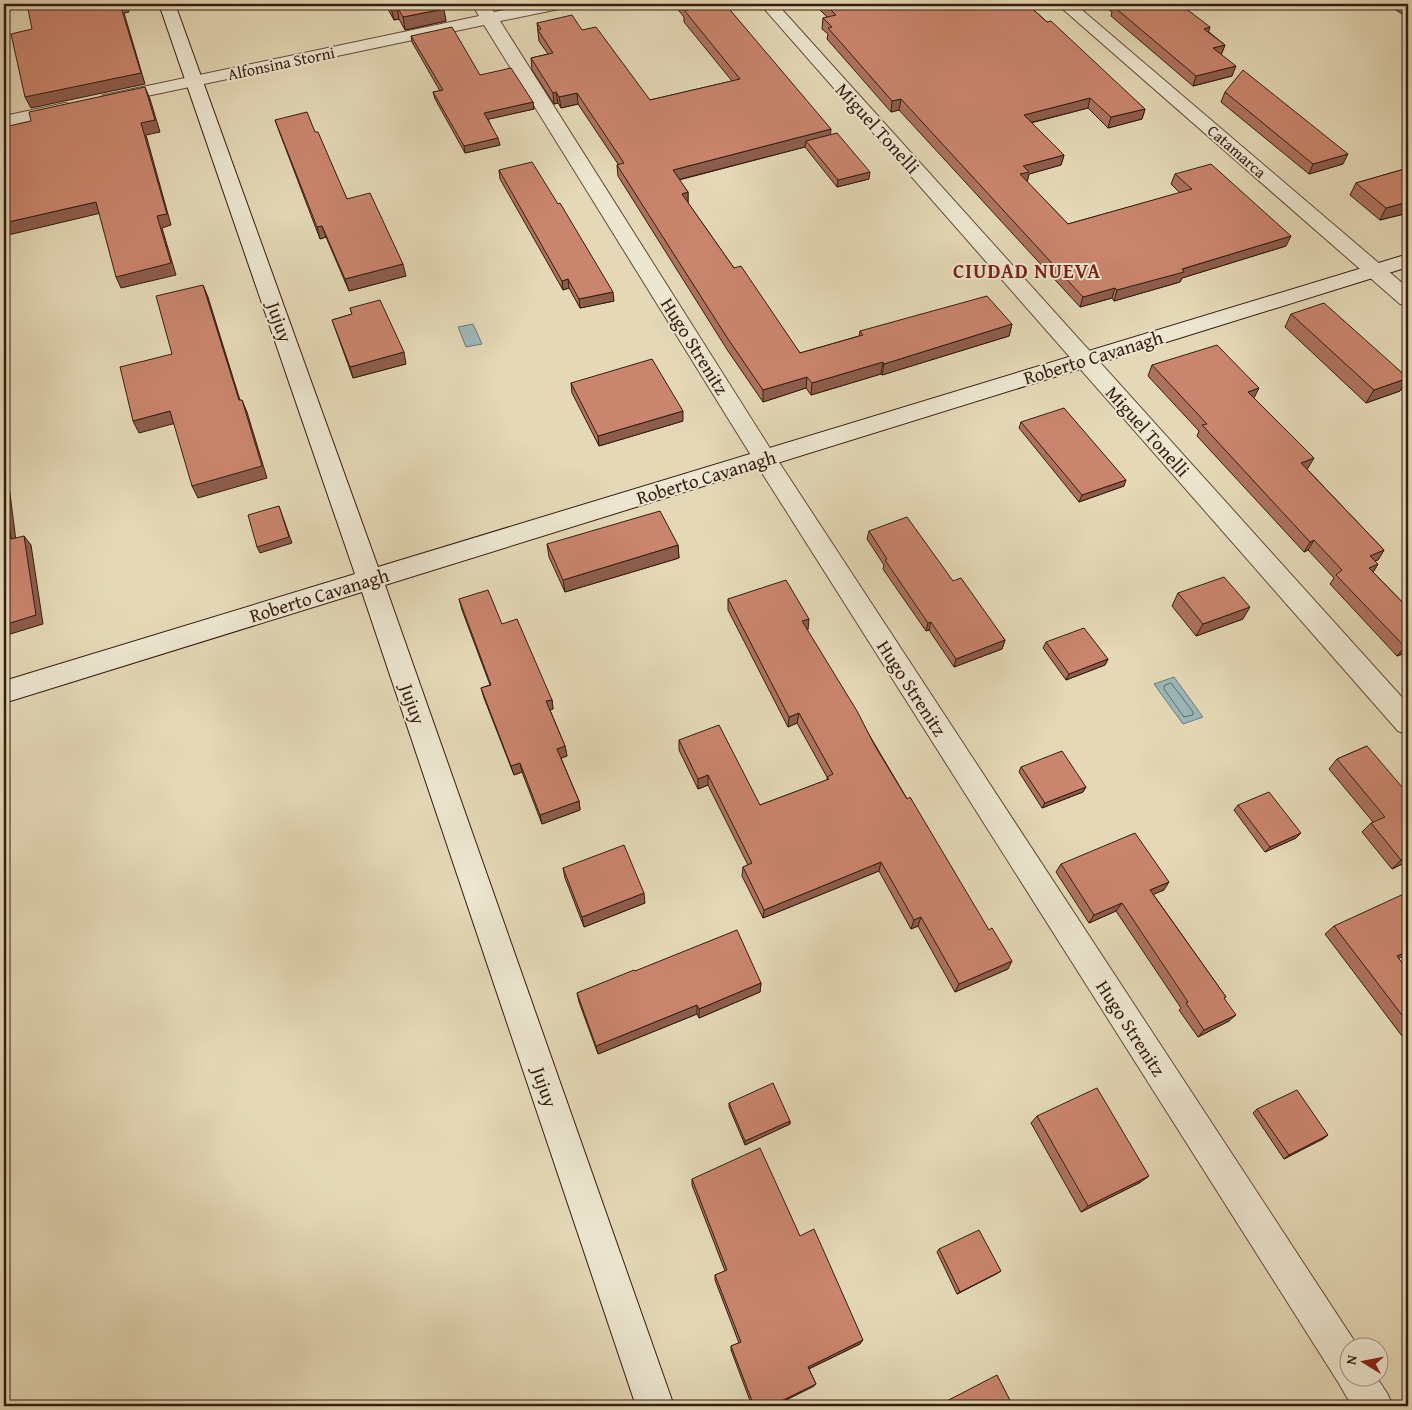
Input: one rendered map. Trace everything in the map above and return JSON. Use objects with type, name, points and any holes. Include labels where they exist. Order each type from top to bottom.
[{"type":"street","name":"Jujuy","points":[[167,4],[370,579],[655,1406]]},
{"type":"street","name":"Alfonsina Storni","points":[[4,122],[195,81],[485,11],[558,4]]},
{"type":"street","name":"Miguel Tonelli","points":[[768,4],[1408,723]]},
{"type":"street","name":"Catamarca","points":[[1065,4],[1408,299]]},
{"type":"street","name":"Hugo Strenitz","points":[[485,11],[765,459],[1340,1352]]},
{"type":"street","name":"Roberto Cavanagh","points":[[4,692],[1408,260]]},
{"type":"street","points":[[1362,1388],[1374,1406]]},
{"type":"water","points":[[473,324],[482,344],[466,347],[458,327]]},
{"type":"water","points":[[1174,677],[1203,717],[1183,724],[1154,684]]},
{"type":"building","points":[[27,4],[120,4],[141,73],[25,97],[11,34],[32,29]]},
{"type":"building","points":[[389,4],[441,4],[444,9],[403,17],[397,7],[391,8]]},
{"type":"building","points":[[683,4],[725,4],[831,129],[673,170],[688,192],[682,194],[734,268],[741,266],[800,353],[863,335],[860,331],[987,296],[1012,324],[884,364],[883,362],[812,383],[807,377],[763,390],[728,339],[617,165],[624,163],[577,93],[559,97],[556,92],[553,93],[531,58],[553,53],[538,30],[541,29],[537,23],[572,15],[582,30],[596,27],[650,100],[740,79],[684,10],[688,10]]},
{"type":"building","points":[[825,4],[1027,4],[1047,22],[1051,21],[1145,109],[1111,117],[1090,98],[1024,115],[1064,155],[1023,166],[1029,172],[1020,174],[1068,224],[1192,189],[1175,174],[1211,164],[1291,236],[1182,269],[1184,272],[1083,297],[901,99],[892,101],[828,28],[832,27],[823,18],[836,15]]},
{"type":"building","points":[[1117,4],[1180,4],[1210,27],[1204,29],[1225,45],[1213,48],[1236,66],[1196,76],[1113,6]]},
{"type":"building","points":[[452,27],[480,75],[511,68],[533,102],[484,113],[498,138],[464,146],[433,92],[443,90],[411,36]]},
{"type":"building","points":[[1243,70],[1348,154],[1313,164],[1225,92]]},
{"type":"building","points":[[145,87],[155,120],[141,123],[167,214],[157,216],[171,263],[116,277],[96,202],[4,223],[4,127],[31,121],[29,112]]},
{"type":"building","points":[[307,112],[315,132],[318,132],[347,199],[370,193],[403,264],[345,279],[322,226],[317,227],[275,120]]},
{"type":"building","points":[[837,133],[870,172],[838,180],[806,141]]},
{"type":"building","points":[[532,162],[558,204],[560,203],[613,292],[579,299],[568,279],[562,281],[499,170]]},
{"type":"building","points":[[1408,168],[1408,202],[1386,208],[1356,183]]},
{"type":"building","points":[[203,285],[262,466],[192,486],[170,411],[133,421],[120,367],[172,354],[156,296]]},
{"type":"building","points":[[380,300],[404,352],[350,367],[332,320],[352,314],[350,308]]},
{"type":"building","points":[[1324,303],[1408,378],[1374,390],[1291,314]]},
{"type":"building","points":[[1217,345],[1259,388],[1248,392],[1314,458],[1301,463],[1384,550],[1370,556],[1378,564],[1369,568],[1408,608],[1408,645],[1405,647],[1336,575],[1342,570],[1314,540],[1310,542],[1202,425],[1207,424],[1152,365]]},
{"type":"building","points":[[652,359],[683,411],[598,436],[571,383]]},
{"type":"building","points":[[1064,408],[1126,480],[1082,495],[1021,422]]},
{"type":"building","points":[[4,487],[11,539],[24,536],[36,615],[4,625]]},
{"type":"building","points":[[279,506],[289,537],[257,547],[248,515]]},
{"type":"building","points":[[660,511],[678,545],[563,580],[547,544]]},
{"type":"building","points":[[907,517],[953,581],[961,578],[1005,640],[956,659],[931,622],[928,623],[885,560],[887,559],[869,531]]},
{"type":"building","points":[[1224,577],[1250,607],[1203,624],[1178,593]]},
{"type":"building","points":[[786,580],[809,619],[802,621],[857,711],[875,746],[907,799],[910,797],[989,930],[992,928],[1012,961],[959,984],[921,917],[914,920],[881,862],[764,910],[743,867],[752,863],[708,775],[698,779],[679,740],[719,725],[760,805],[829,779],[827,777],[833,774],[799,713],[789,717],[728,599]]},
{"type":"building","points":[[488,590],[502,624],[517,619],[552,700],[546,701],[565,746],[557,749],[579,801],[540,815],[520,763],[511,766],[481,688],[491,685],[459,599]]},
{"type":"building","points":[[1084,628],[1108,659],[1069,674],[1046,642]]},
{"type":"building","points":[[1367,746],[1408,794],[1408,857],[1401,860],[1371,823],[1385,817],[1337,759]]},
{"type":"building","points":[[1062,751],[1086,787],[1045,803],[1021,767]]},
{"type":"building","points":[[1269,792],[1301,833],[1270,847],[1238,805]]},
{"type":"building","points":[[1135,833],[1169,882],[1150,890],[1226,997],[1224,998],[1236,1015],[1204,1030],[1186,1003],[1188,1002],[1122,903],[1094,915],[1061,864]]},
{"type":"building","points":[[624,845],[644,893],[582,917],[563,868]]},
{"type":"building","points":[[1408,892],[1408,951],[1397,956],[1408,971],[1408,1023],[1334,926]]},
{"type":"building","points":[[737,930],[761,983],[699,1009],[697,1005],[596,1046],[577,993]]},
{"type":"building","points":[[773,1083],[790,1121],[745,1141],[729,1103]]},
{"type":"building","points":[[1097,1088],[1149,1176],[1088,1206],[1037,1116]]},
{"type":"building","points":[[1297,1090],[1328,1135],[1289,1155],[1257,1109]]},
{"type":"building","points":[[760,1148],[800,1236],[814,1229],[863,1340],[808,1367],[816,1384],[771,1406],[754,1406],[731,1346],[741,1342],[715,1275],[727,1270],[692,1179]]},
{"type":"building","points":[[979,1230],[1001,1271],[960,1292],[939,1249]]},
{"type":"building","points":[[997,1375],[1013,1406],[937,1406]]},
{"type":"district","name":"CIUDAD NUEVA","points":[[1027,270]]}]
